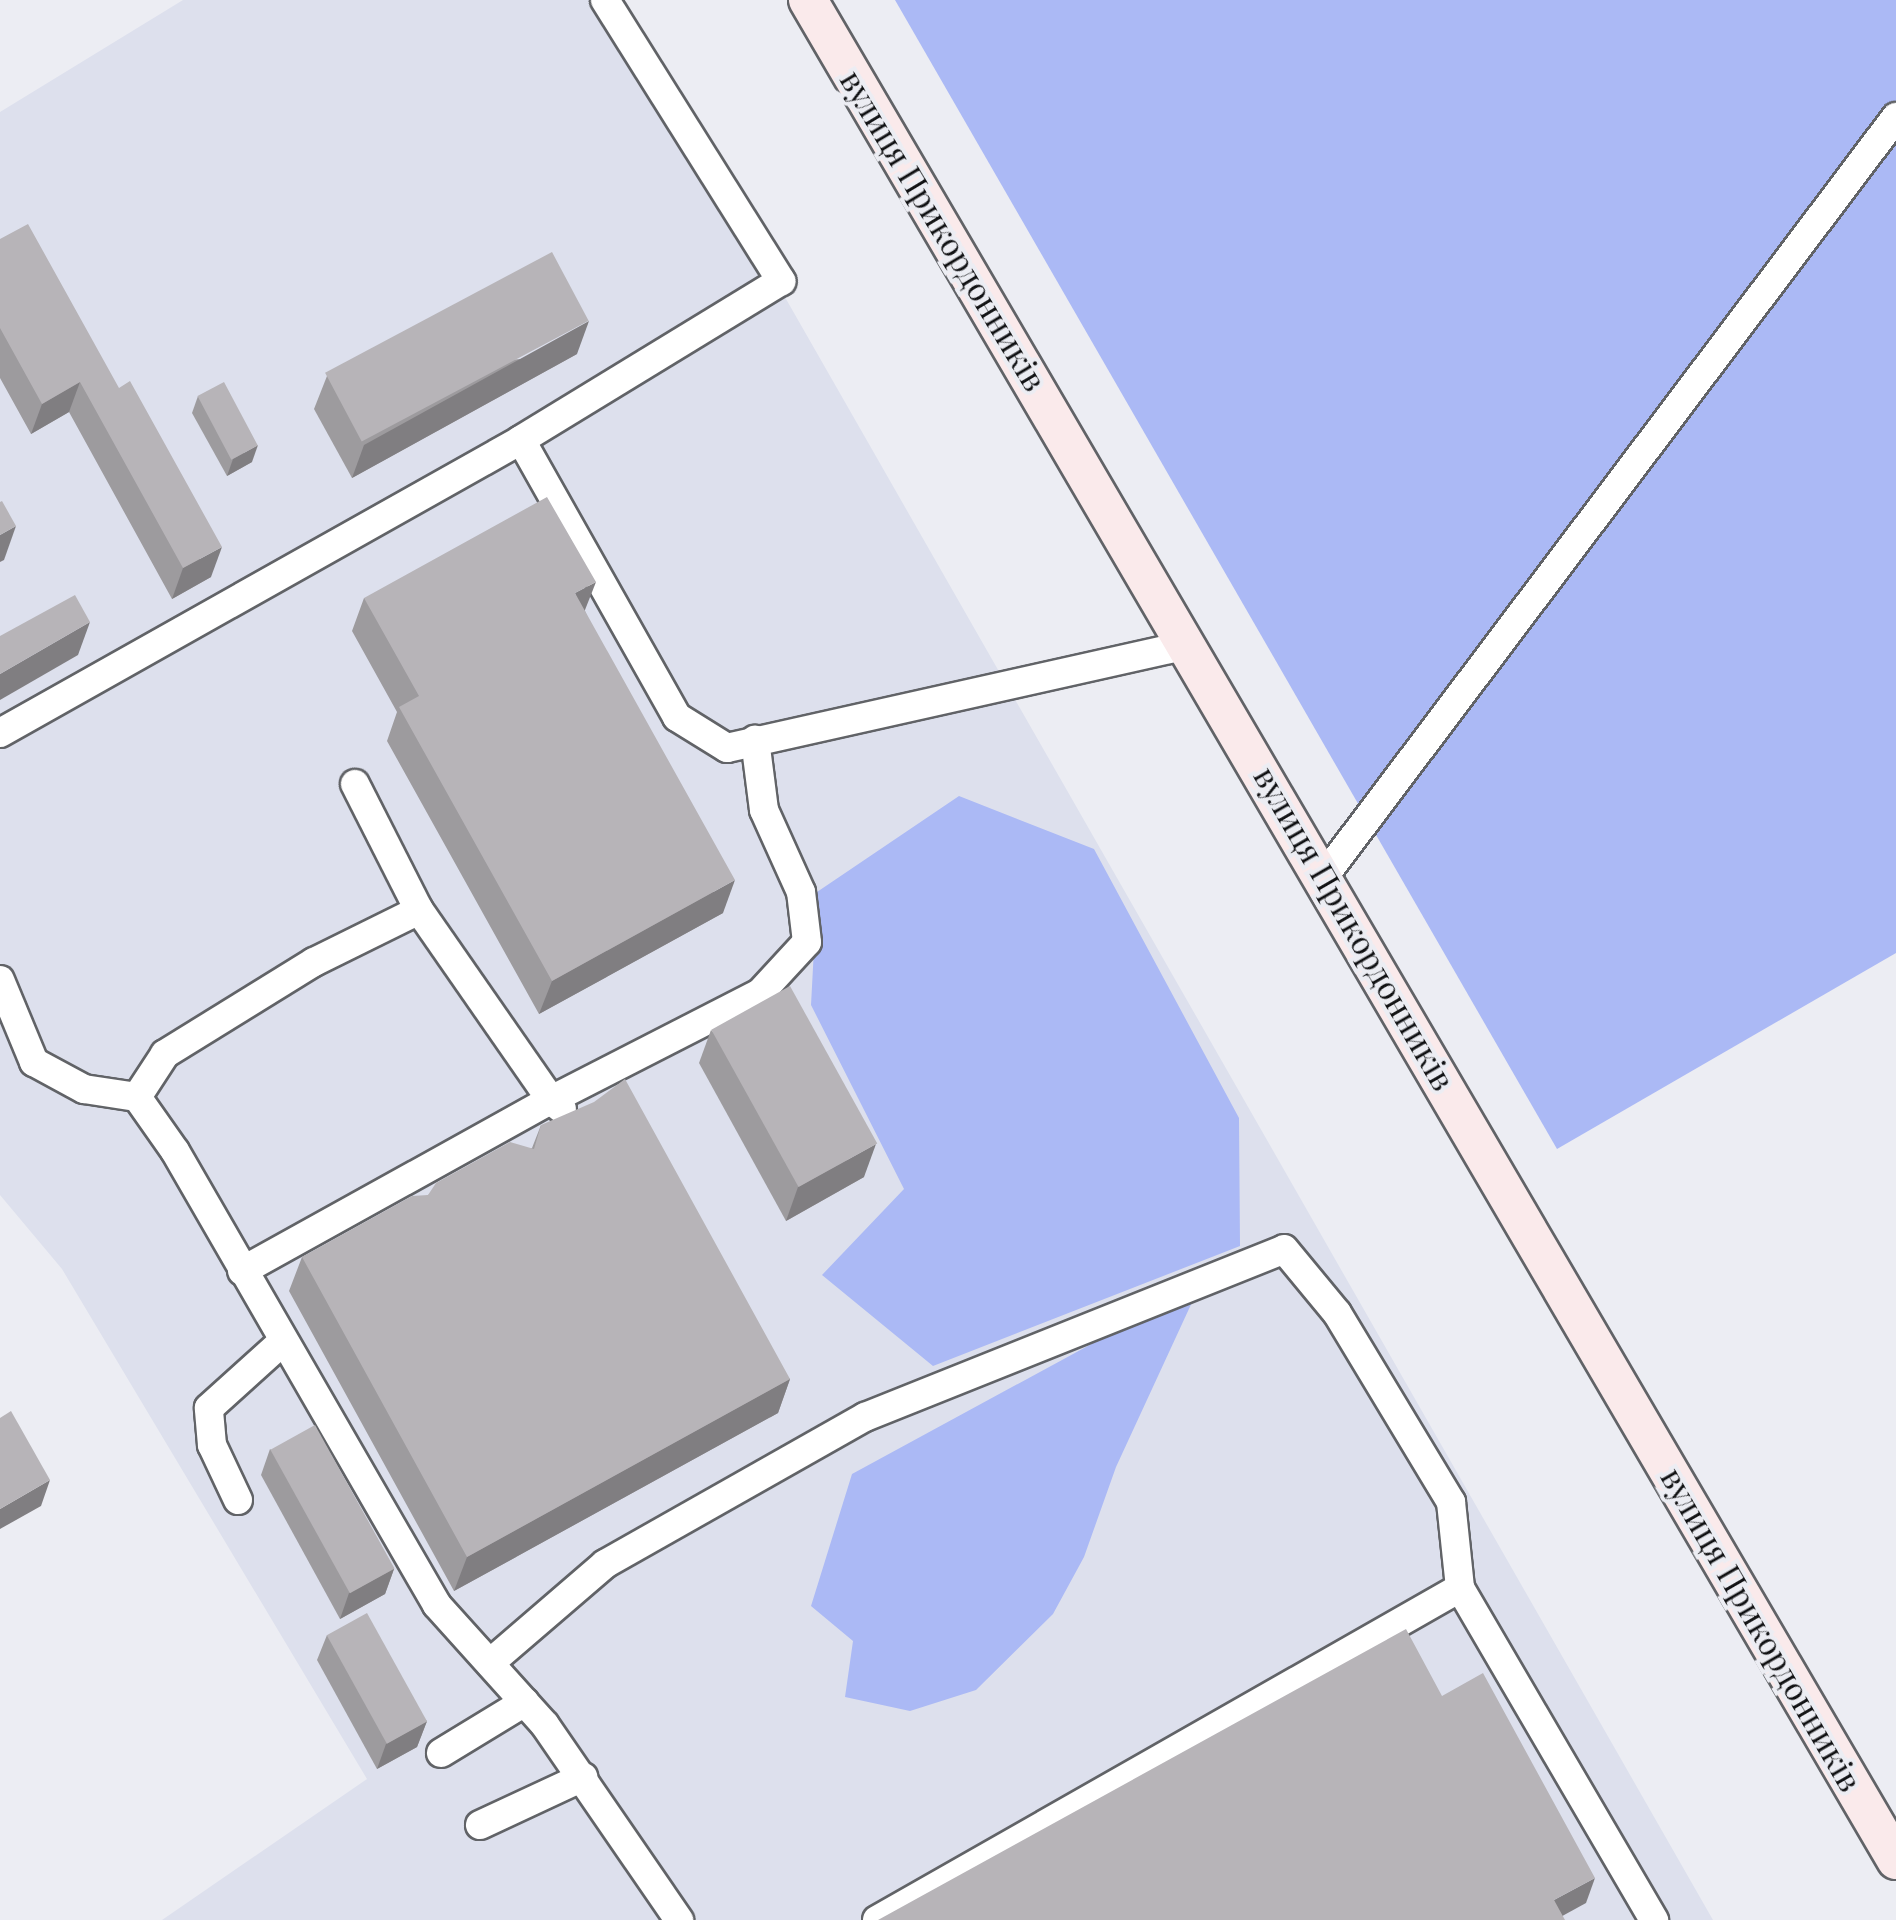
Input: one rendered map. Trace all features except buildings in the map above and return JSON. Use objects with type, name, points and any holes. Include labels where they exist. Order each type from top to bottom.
[{"type":"street","points":[[0,732],[521,440],[781,281],[605,0]]},
{"type":"street","name":"вулиця Прикордонників","points":[[808,0],[1324,875],[1896,1860]]},
{"type":"street","points":[[1324,875],[1896,117]]},
{"type":"street","points":[[521,440],[676,718],[726,748],[1189,645]]},
{"type":"street","points":[[242,1271],[399,1202],[501,1143],[551,1100],[760,993],[808,942],[801,892],[764,810],[755,740]]},
{"type":"street","points":[[355,784],[419,910],[551,1100],[574,1120]]},
{"type":"street","points":[[137,1097],[166,1054],[314,962],[419,910]]},
{"type":"street","points":[[0,980],[34,1062],[84,1089],[137,1097]]},
{"type":"street","points":[[137,1097],[438,1605],[525,1702],[583,1777],[679,1920]]},
{"type":"street","points":[[490,1664],[605,1564],[865,1417],[1284,1249],[1337,1313],[1450,1502],[1460,1588],[1654,1920]]},
{"type":"street","points":[[238,1500],[212,1445],[210,1408],[282,1342]]},
{"type":"street","points":[[877,1920],[1460,1588]]},
{"type":"street","points":[[441,1754],[525,1702]]},
{"type":"street","points":[[480,1825],[583,1777]]},
{"type":"shaded area","points":[[183,0],[615,0],[1713,1920],[162,1920],[367,1779],[62,1269],[0,1195],[0,112]]},
{"type":"shaded area","points":[[895,0],[1896,0],[1896,953],[1557,1149]]},
{"type":"shaded area","points":[[959,796],[1094,849],[1239,1118],[1240,1246],[933,1366],[822,1275],[904,1189],[811,1005],[817,892]]},
{"type":"shaded area","points":[[1200,1285],[1116,1467],[1084,1557],[1053,1614],[976,1690],[910,1711],[845,1697],[853,1641],[811,1606],[852,1474]]}]
